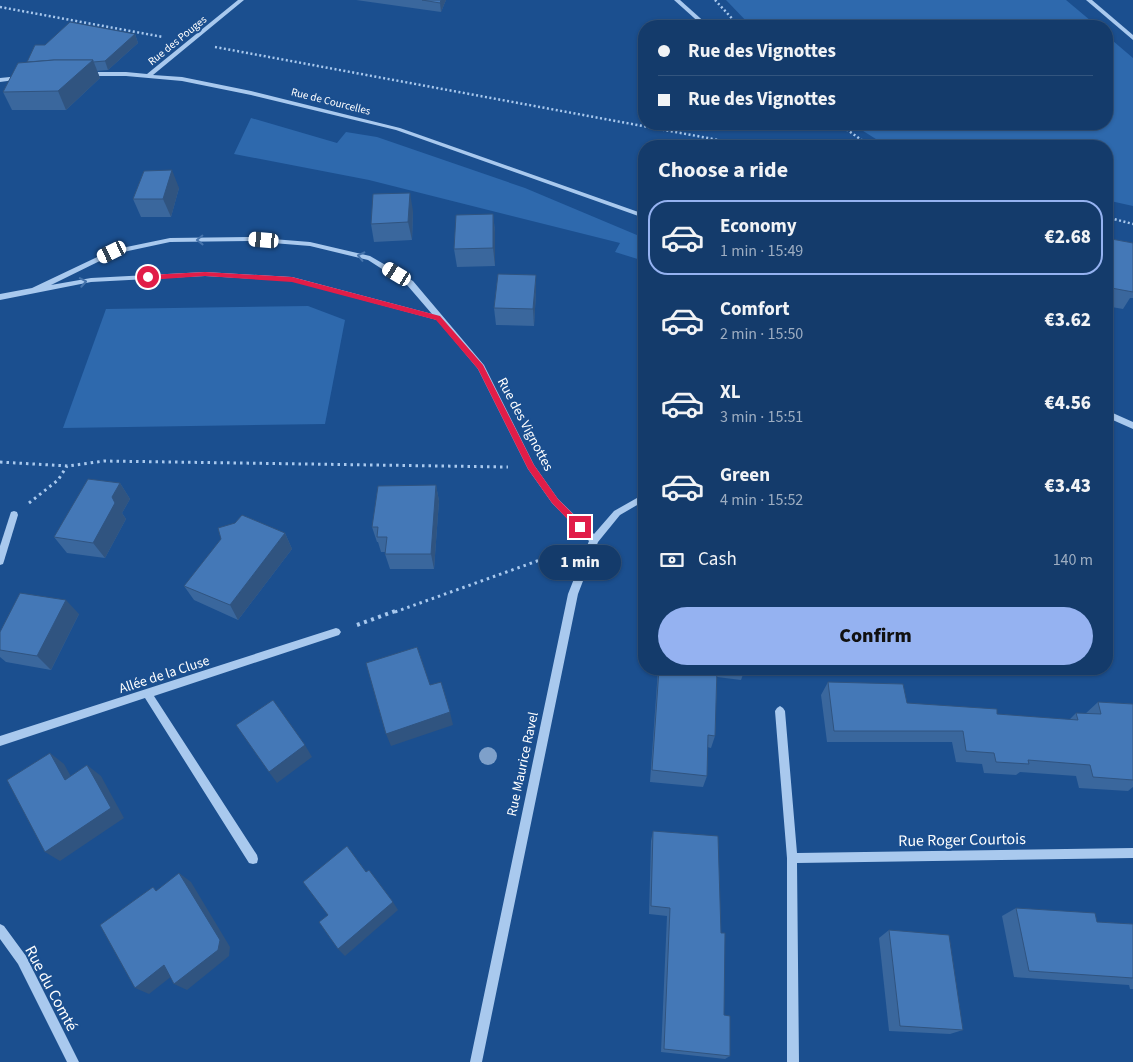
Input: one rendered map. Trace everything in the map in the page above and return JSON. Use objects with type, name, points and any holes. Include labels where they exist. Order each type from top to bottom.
[{"type":"street","name":"Rue des Pouges","points":[[148,76],[241,0]]},
{"type":"street","points":[[677,0],[699,20]]},
{"type":"street","points":[[1089,0],[1112,20]]},
{"type":"street","points":[[1113,21],[1133,38]]},
{"type":"street","name":"Rue de Courcelles","points":[[81,74],[182,79],[251,93],[398,129],[638,214]]},
{"type":"street","points":[[0,80],[27,77]]},
{"type":"street","name":"Rue des Vignottes","points":[[35,290],[112,252],[170,240],[248,239],[310,244],[370,258],[410,282],[438,318],[481,367],[531,467],[555,501],[594,540]]},
{"type":"street","name":"Rue des Vignottes","points":[[0,297],[91,280],[205,274],[292,279],[438,318]]},
{"type":"street","points":[[1113,416],[1133,426]]},
{"type":"street","name":"Rue Maurice Ravel","points":[[476,1062],[572,594],[594,540],[617,513],[638,501]]},
{"type":"street","points":[[0,561],[14,515]]},
{"type":"street","name":"Allée de la Cluse","points":[[0,741],[336,632]]},
{"type":"street","points":[[147,694],[253,859]]},
{"type":"street","points":[[780,711],[792,858],[793,1062]]},
{"type":"street","name":"Rue Roger Courtois","points":[[792,858],[1133,853]]},
{"type":"street","name":"Rue du Comté","points":[[0,930],[22,960],[73,1062]]},
{"type":"path","points":[[715,0],[733,20]]},
{"type":"path","points":[[0,7],[638,125]]},
{"type":"path","points":[[664,130],[718,140]]},
{"type":"path","points":[[848,130],[862,140]]},
{"type":"path","points":[[1113,219],[1133,224]]},
{"type":"path","points":[[0,462],[68,466],[104,461],[531,467]]},
{"type":"path","points":[[14,515],[58,480],[68,466]]},
{"type":"path","points":[[336,632],[594,540]]},
{"type":"shaded area","points":[[726,0],[1066,0],[1090,20],[745,20]]},
{"type":"shaded area","points":[[1113,41],[1133,58],[1133,206],[1113,202],[1113,140],[877,140],[862,130],[1113,130]]},
{"type":"shaded area","points":[[251,118],[337,143],[346,132],[377,137],[525,188],[638,235],[638,259],[615,252],[620,243],[369,180],[234,154]]},
{"type":"shaded area","points":[[308,306],[345,320],[325,424],[63,428],[106,309]]},
{"type":"building","points":[[422,0],[441,0],[440,3]]},
{"type":"building","points":[[70,22],[135,34],[105,61],[54,60],[27,62],[35,45],[45,45]]},
{"type":"building","points":[[54,60],[93,60],[58,91],[3,92],[18,63]]},
{"type":"building","points":[[172,170],[163,199],[133,199],[144,171]]},
{"type":"building","points":[[410,193],[408,222],[371,224],[373,194]]},
{"type":"building","points":[[493,214],[493,248],[454,249],[456,215]]},
{"type":"building","points":[[1113,239],[1133,243],[1133,292],[1113,288]]},
{"type":"building","points":[[498,274],[536,275],[533,309],[494,308]]},
{"type":"building","points":[[88,479],[120,483],[112,497],[115,503],[93,543],[54,537]]},
{"type":"building","points":[[436,485],[431,554],[385,554],[387,537],[377,537],[378,527],[372,527],[378,486]]},
{"type":"building","points":[[242,515],[285,533],[230,605],[184,586],[221,539],[218,528],[235,523]]},
{"type":"building","points":[[20,593],[66,600],[37,656],[0,650],[0,632]]},
{"type":"building","points":[[417,647],[430,685],[441,682],[450,712],[386,734],[366,663]]},
{"type":"building","points":[[659,675],[717,675],[715,736],[708,735],[707,776],[652,770]]},
{"type":"building","points":[[828,682],[903,684],[907,703],[997,709],[997,714],[1078,720],[1076,713],[1101,714],[1098,702],[1133,704],[1133,780],[1093,777],[1090,765],[1028,760],[1029,764],[996,762],[994,753],[966,751],[963,731],[834,731]]},
{"type":"building","points":[[273,700],[305,745],[269,772],[236,725]]},
{"type":"building","points":[[50,753],[65,780],[87,765],[111,808],[45,852],[7,780]]},
{"type":"building","points":[[653,831],[718,836],[721,933],[725,933],[724,1015],[730,1016],[730,1056],[664,1049],[670,908],[651,906]]},
{"type":"building","points":[[347,846],[366,872],[369,870],[393,902],[338,949],[319,922],[328,915],[303,882]]},
{"type":"building","points":[[179,873],[220,940],[218,950],[174,984],[164,965],[135,988],[100,925],[153,887],[156,891]]},
{"type":"building","points":[[1016,908],[1095,913],[1097,922],[1133,924],[1133,978],[1029,971]]},
{"type":"building","points":[[889,930],[949,935],[963,1030],[900,1026]]},
{"type":"route","points":[[148,277],[205,274],[292,279],[438,318],[481,367],[531,467],[555,501],[580,527]]}]
